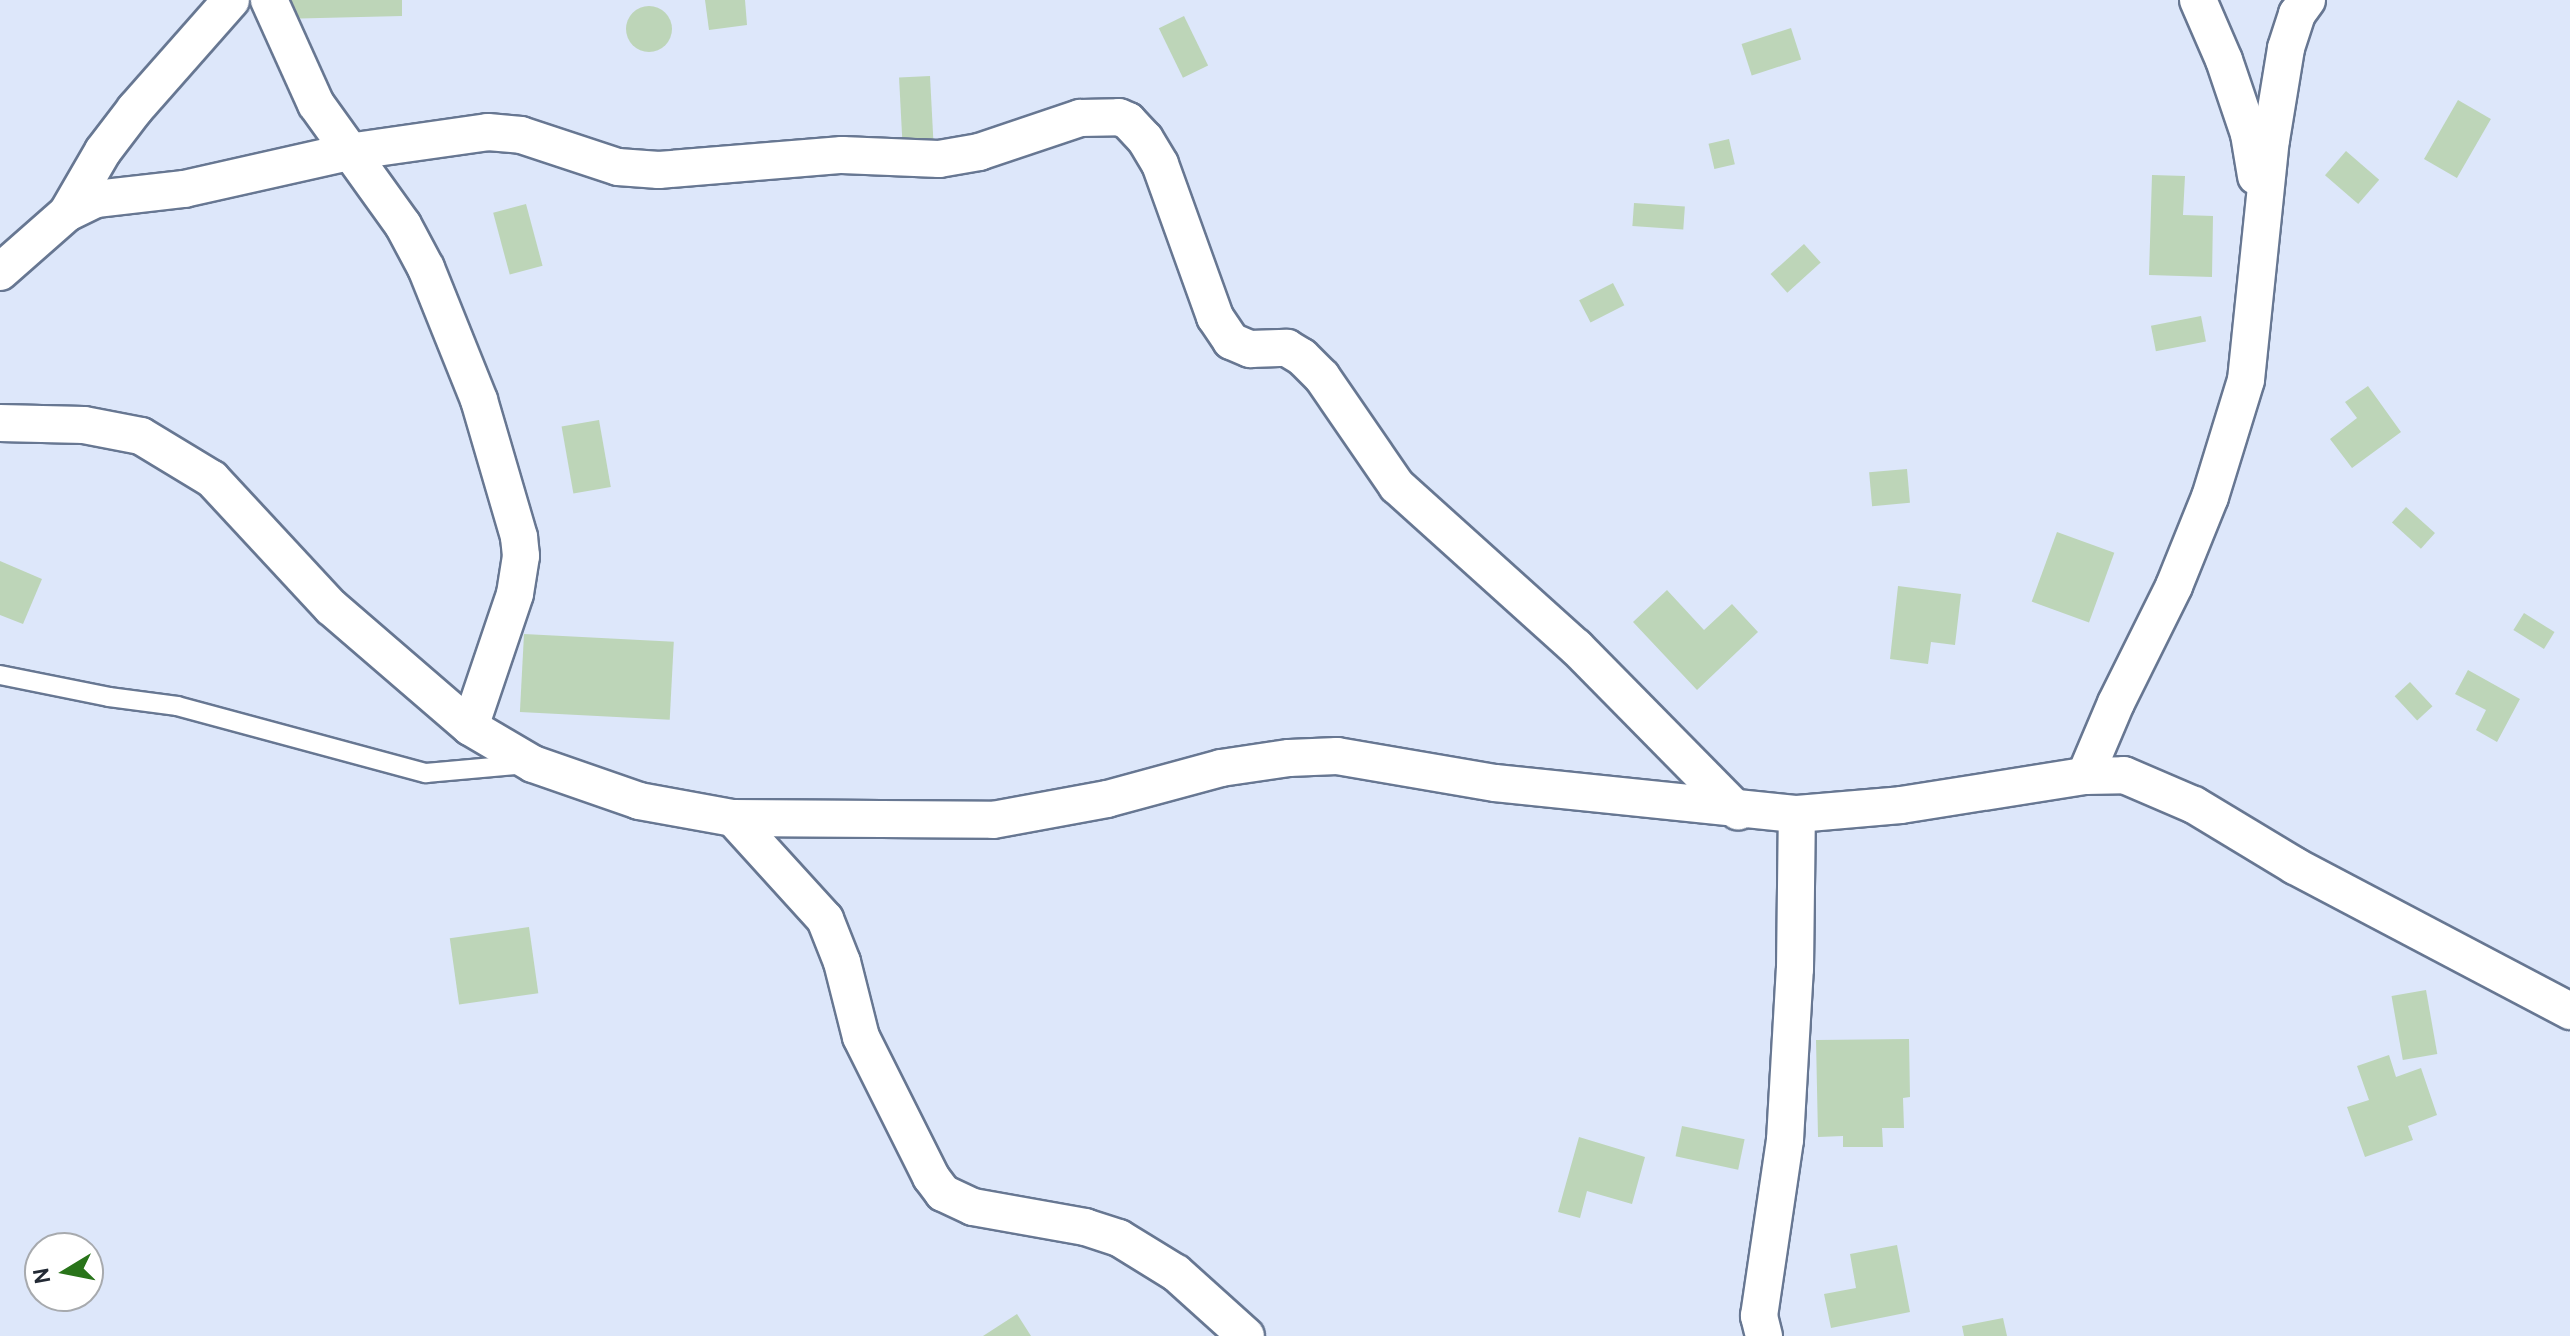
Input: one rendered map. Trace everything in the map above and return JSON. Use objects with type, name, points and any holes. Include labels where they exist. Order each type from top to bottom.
[{"type":"street","points":[[67,213],[103,151],[135,109],[231,0]]},
{"type":"street","points":[[269,0],[316,104],[403,225],[426,268],[479,400],[519,537],[521,556],[515,594],[470,727]]},
{"type":"street","points":[[2198,0],[2224,60],[2249,134],[2263,217]]},
{"type":"street","points":[[2085,776],[2116,703],[2174,586],[2210,497],[2246,380],[2263,217],[2286,48],[2307,0]]},
{"type":"street","points":[[0,272],[67,213],[96,199],[184,189],[348,152],[508,132],[618,167],[646,170],[842,155],[939,159],[979,152],[1080,118],[1108,115],[1128,121],[1145,139],[1160,164],[1215,317],[1231,341],[1250,349],[1287,348],[1302,357],[1322,377],[1397,486],[1576,647],[1738,811]]},
{"type":"street","points":[[0,423],[84,425],[141,436],[212,479],[331,607],[470,727],[533,764],[639,801],[733,818],[993,820],[1107,799],[1221,768],[1289,758],[1337,756],[1495,783],[1738,811],[1797,814],[1901,805],[2085,776],[2124,775],[2194,805],[2295,866],[2570,1011]]},
{"type":"street","points":[[1764,1336],[1759,1316],[1785,1140],[1795,969],[1797,814]]},
{"type":"street","points":[[733,818],[825,919],[842,962],[861,1037],[931,1177],[943,1193],[973,1207],[1085,1227],[1119,1238],[1176,1273],[1246,1336]]},
{"type":"lane","points":[[0,675],[109,697],[177,706],[426,773],[533,764]]},
{"type":"building","points":[[279,0],[402,0],[402,16],[279,19]]},
{"type":"building","points":[[705,0],[745,0],[747,25],[709,30]]},
{"type":"building","points":[[649,6],[665,13],[672,29],[665,45],[649,52],[633,45],[626,29],[633,13]]},
{"type":"building","points":[[1184,16],[1208,65],[1183,78],[1159,28]]},
{"type":"building","points":[[1791,28],[1801,59],[1752,75],[1742,44]]},
{"type":"building","points":[[930,76],[933,141],[902,143],[899,78]]},
{"type":"building","points":[[2458,100],[2491,119],[2457,178],[2424,159]]},
{"type":"building","points":[[1729,139],[1735,164],[1714,169],[1709,144]]},
{"type":"building","points":[[2346,151],[2379,180],[2358,204],[2325,175]]},
{"type":"building","points":[[2152,175],[2185,176],[2183,215],[2213,216],[2212,277],[2149,275]]},
{"type":"building","points":[[1634,203],[1685,207],[1683,230],[1632,226]]},
{"type":"building","points":[[526,204],[543,266],[510,275],[493,213]]},
{"type":"building","points":[[1804,244],[1821,263],[1787,293],[1771,274]]},
{"type":"building","points":[[1613,283],[1624,305],[1590,323],[1579,300]]},
{"type":"building","points":[[2201,316],[2206,342],[2156,351],[2151,326]]},
{"type":"building","points":[[2368,386],[2401,432],[2352,468],[2330,439],[2357,418],[2345,402]]},
{"type":"building","points":[[599,420],[611,487],[573,494],[562,427]]},
{"type":"building","points":[[1907,469],[1910,503],[1872,506],[1869,472]]},
{"type":"building","points":[[2406,507],[2435,533],[2421,549],[2392,523]]},
{"type":"building","points":[[2057,532],[2114,553],[2089,622],[2032,602]]},
{"type":"building","points":[[0,561],[42,579],[23,624],[0,615]]},
{"type":"building","points":[[1898,586],[1961,594],[1955,645],[1931,642],[1928,664],[1890,659]]},
{"type":"building","points":[[1667,590],[1704,630],[1732,604],[1758,632],[1697,690],[1633,622]]},
{"type":"building","points":[[2524,613],[2555,632],[2544,649],[2513,630]]},
{"type":"building","points":[[524,634],[674,642],[670,720],[520,712]]},
{"type":"building","points":[[2468,670],[2520,699],[2497,742],[2476,730],[2486,710],[2455,694]]},
{"type":"building","points":[[2410,682],[2433,706],[2417,720],[2395,696]]},
{"type":"building","points":[[529,927],[538,993],[459,1004],[450,938]]},
{"type":"building","points":[[2426,990],[2437,1054],[2403,1060],[2392,996]]},
{"type":"building","points":[[1909,1039],[1910,1097],[1903,1098],[1904,1128],[1882,1128],[1883,1147],[1843,1147],[1843,1136],[1818,1137],[1816,1040]]},
{"type":"building","points":[[2389,1055],[2396,1077],[2421,1068],[2437,1115],[2408,1126],[2413,1140],[2365,1157],[2347,1107],[2369,1100],[2357,1066]]},
{"type":"building","points":[[1682,1126],[1745,1139],[1738,1170],[1676,1156]]},
{"type":"building","points":[[1579,1137],[1645,1157],[1632,1204],[1587,1191],[1580,1218],[1558,1212]]},
{"type":"building","points":[[1897,1245],[1910,1312],[1831,1328],[1824,1294],[1856,1288],[1850,1254]]},
{"type":"building","points":[[1017,1314],[1031,1336],[983,1336]]},
{"type":"building","points":[[2003,1318],[2007,1336],[1964,1336],[1962,1326]]}]
